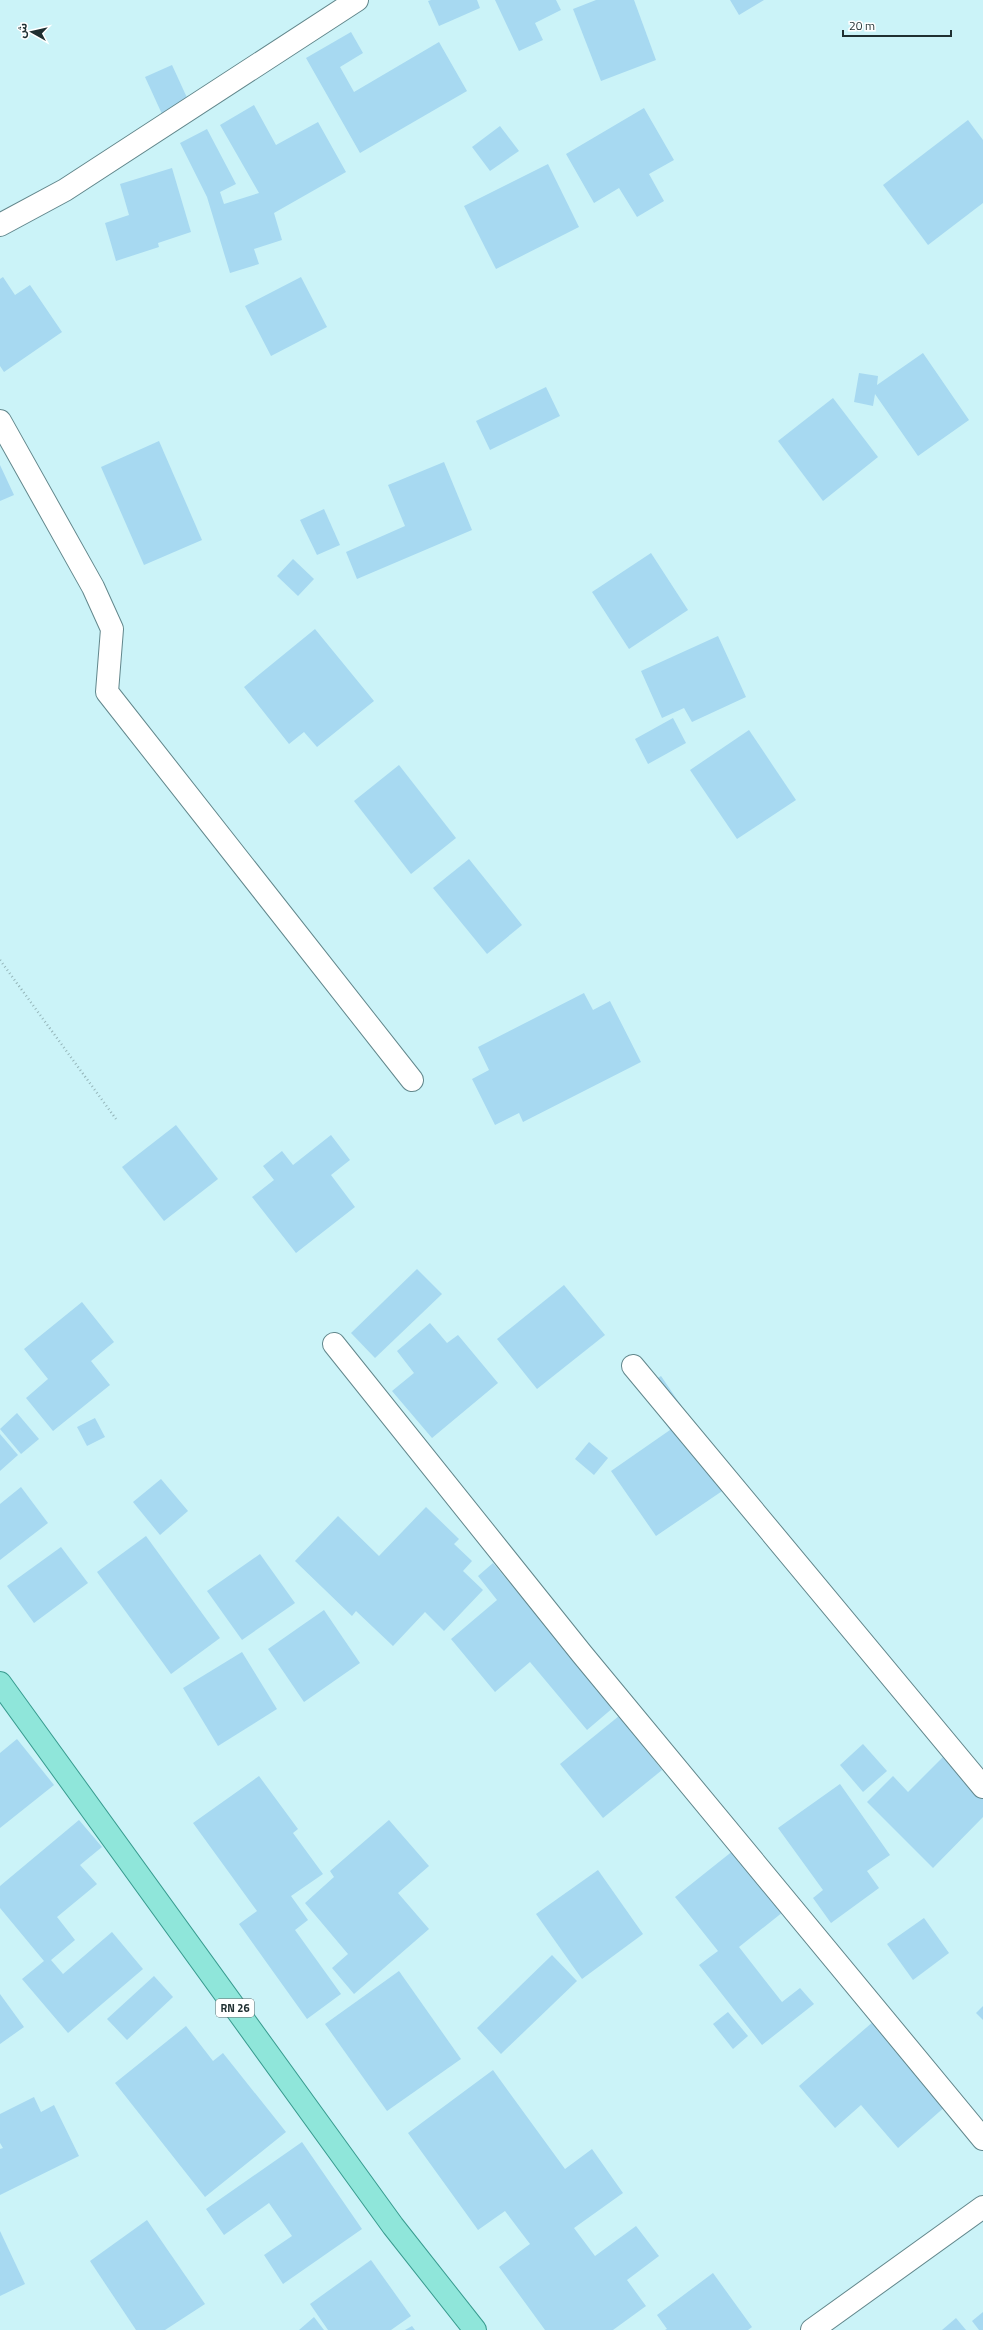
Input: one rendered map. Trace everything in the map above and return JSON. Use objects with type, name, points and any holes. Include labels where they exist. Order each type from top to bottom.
[{"type":"main road","name":"RN 26","points":[[0,1683],[393,2226],[475,2330]]},
{"type":"street","points":[[0,225],[65,190],[357,0]]},
{"type":"street","points":[[0,421],[93,587],[112,629],[107,692],[412,1080]]},
{"type":"street","points":[[334,1344],[582,1654],[983,2139]]},
{"type":"street","points":[[633,1366],[983,1787]]},
{"type":"street","points":[[812,2330],[983,2207]]},
{"type":"path","points":[[0,960],[116,1119]]},
{"type":"building","points":[[477,0],[480,8],[439,26],[428,1]]},
{"type":"building","points":[[495,0],[556,0],[561,10],[535,23],[543,40],[519,51]]},
{"type":"building","points":[[596,0],[634,0],[656,60],[601,81],[573,9]]},
{"type":"building","points":[[730,0],[764,0],[739,15]]},
{"type":"building","points":[[351,32],[363,53],[340,67],[354,92],[439,42],[467,91],[360,153],[306,58]]},
{"type":"building","points":[[172,65],[189,102],[162,114],[145,77]]},
{"type":"building","points":[[254,105],[276,145],[318,122],[346,172],[274,213],[282,240],[254,249],[259,264],[230,273],[207,197],[180,143],[207,129],[236,184],[220,192],[224,204],[259,193],[220,125]]},
{"type":"building","points":[[644,108],[674,160],[649,174],[664,201],[637,217],[619,188],[594,203],[566,154]]},
{"type":"building","points":[[968,120],[983,140],[983,203],[928,245],[883,185]]},
{"type":"building","points":[[500,126],[519,151],[490,171],[472,147]]},
{"type":"building","points":[[548,164],[579,227],[496,269],[464,206]]},
{"type":"building","points":[[172,168],[191,232],[158,243],[159,247],[116,261],[105,223],[129,215],[120,184]]},
{"type":"building","points":[[3,277],[15,295],[30,285],[62,332],[4,372],[0,366],[0,279]]},
{"type":"building","points":[[301,277],[327,327],[271,356],[245,306]]},
{"type":"building","points":[[923,353],[969,420],[918,456],[875,394],[873,406],[854,402],[859,373],[878,376],[877,385]]},
{"type":"building","points":[[546,387],[560,416],[490,450],[476,421]]},
{"type":"building","points":[[833,398],[878,457],[823,501],[778,441]]},
{"type":"building","points":[[159,441],[202,540],[144,565],[101,467]]},
{"type":"building","points":[[444,462],[472,530],[357,579],[346,552],[405,526],[388,485]]},
{"type":"building","points":[[0,465],[14,495],[0,501]]},
{"type":"building","points":[[324,509],[340,545],[317,555],[300,520]]},
{"type":"building","points":[[651,553],[688,610],[629,649],[592,592]]},
{"type":"building","points":[[293,559],[314,579],[298,596],[277,576]]},
{"type":"building","points":[[315,629],[374,701],[317,747],[304,732],[289,744],[244,687]]},
{"type":"building","points":[[718,636],[746,697],[692,722],[684,708],[662,718],[641,671]]},
{"type":"building","points":[[673,718],[686,743],[648,764],[635,739]]},
{"type":"building","points":[[749,730],[796,800],[737,839],[690,770]]},
{"type":"building","points":[[399,765],[456,838],[411,874],[354,801]]},
{"type":"building","points":[[469,859],[522,925],[487,954],[433,888]]},
{"type":"building","points":[[584,993],[593,1010],[610,1001],[641,1062],[523,1122],[519,1113],[495,1125],[472,1079],[489,1070],[478,1047]]},
{"type":"building","points":[[176,1125],[218,1179],[164,1221],[122,1167]]},
{"type":"building","points":[[331,1135],[350,1160],[331,1175],[355,1207],[296,1253],[252,1197],[274,1180],[263,1166],[282,1151],[293,1165]]},
{"type":"building","points":[[417,1269],[442,1294],[375,1358],[351,1333]]},
{"type":"building","points":[[564,1285],[605,1335],[537,1389],[497,1339]]},
{"type":"building","points":[[82,1302],[114,1342],[91,1361],[110,1385],[53,1431],[26,1398],[48,1379],[24,1349]]},
{"type":"building","points":[[430,1323],[447,1343],[458,1335],[498,1383],[432,1438],[392,1391],[414,1373],[397,1351]]},
{"type":"building","points":[[661,1376],[734,1483],[656,1536],[611,1471],[670,1430],[641,1389]]},
{"type":"building","points":[[17,1413],[39,1439],[21,1454],[0,1429]]},
{"type":"building","points":[[95,1418],[105,1437],[87,1446],[77,1427]]},
{"type":"building","points":[[0,1434],[18,1455],[0,1471]]},
{"type":"building","points":[[589,1442],[608,1458],[594,1475],[575,1459]]},
{"type":"building","points":[[161,1479],[188,1511],[160,1535],[133,1502]]},
{"type":"building","points":[[21,1487],[48,1523],[0,1560],[0,1504]]},
{"type":"building","points":[[426,1507],[459,1539],[454,1544],[472,1561],[463,1571],[483,1590],[444,1631],[425,1612],[393,1646],[356,1611],[352,1616],[295,1561],[338,1516],[379,1556]]},
{"type":"building","points":[[146,1536],[220,1638],[171,1674],[97,1572]]},
{"type":"building","points":[[61,1547],[88,1583],[34,1623],[7,1586]]},
{"type":"building","points":[[260,1554],[295,1603],[242,1640],[207,1591]]},
{"type":"building","points":[[493,1563],[614,1707],[587,1730],[530,1662],[495,1692],[451,1639],[497,1600],[478,1576]]},
{"type":"building","points":[[324,1610],[360,1663],[304,1702],[268,1649]]},
{"type":"building","points":[[242,1652],[277,1709],[218,1746],[183,1688]]},
{"type":"building","points":[[619,1716],[662,1770],[603,1818],[560,1764]]},
{"type":"building","points":[[17,1739],[54,1785],[0,1828],[0,1753]]},
{"type":"building","points":[[863,1744],[887,1771],[863,1792],[840,1765]]},
{"type":"building","points":[[945,1755],[983,1793],[983,1817],[933,1868],[867,1802],[893,1776],[908,1792]]},
{"type":"building","points":[[259,1776],[298,1829],[293,1833],[323,1874],[291,1896],[308,1920],[295,1930],[341,1994],[307,2019],[239,1924],[257,1911],[193,1823]]},
{"type":"building","points":[[840,1784],[890,1855],[867,1871],[879,1888],[831,1923],[813,1898],[823,1890],[778,1828]]},
{"type":"building","points":[[79,1820],[102,1847],[80,1865],[97,1884],[57,1917],[75,1940],[51,1960],[63,1974],[112,1932],[143,1969],[68,2033],[22,1979],[44,1961],[0,1908],[0,1886]]},
{"type":"building","points":[[389,1820],[429,1866],[398,1893],[429,1929],[354,1994],[332,1968],[348,1954],[305,1903],[334,1877],[330,1871]]},
{"type":"building","points":[[734,1850],[783,1912],[739,1947],[782,2002],[800,1988],[814,2004],[762,2045],[699,1965],[718,1951],[675,1897]]},
{"type":"building","points":[[598,1870],[643,1934],[582,1979],[536,1914]]},
{"type":"building","points":[[924,1918],[949,1953],[913,1980],[887,1944]]},
{"type":"building","points":[[552,1955],[577,1981],[501,2054],[477,2028]]},
{"type":"building","points":[[399,1971],[461,2059],[387,2111],[325,2024]]},
{"type":"building","points":[[154,1976],[173,1997],[127,2040],[107,2019]]},
{"type":"building","points":[[0,1994],[24,2027],[0,2044]]},
{"type":"building","points":[[983,2006],[983,2020],[976,2013]]},
{"type":"building","points":[[728,2012],[748,2036],[733,2049],[713,2024]]},
{"type":"building","points":[[874,2021],[947,2105],[898,2148],[861,2105],[835,2128],[799,2086]]},
{"type":"building","points":[[186,2026],[213,2061],[223,2053],[286,2132],[205,2197],[115,2083]]},
{"type":"building","points":[[493,2070],[565,2169],[592,2149],[623,2193],[574,2228],[595,2256],[636,2226],[659,2256],[627,2280],[646,2306],[613,2330],[545,2330],[499,2267],[530,2244],[505,2211],[478,2230],[408,2133]]},
{"type":"building","points":[[34,2097],[41,2112],[54,2105],[79,2156],[0,2195],[0,2149],[3,2148],[0,2143],[0,2114]]},
{"type":"building","points":[[302,2142],[362,2229],[283,2284],[264,2255],[292,2236],[269,2203],[224,2235],[206,2209]]},
{"type":"building","points":[[147,2220],[205,2304],[165,2330],[136,2330],[90,2261]]},
{"type":"building","points":[[0,2231],[25,2284],[0,2296]]},
{"type":"building","points":[[371,2260],[411,2316],[391,2330],[328,2330],[310,2304]]},
{"type":"building","points":[[713,2273],[752,2327],[748,2330],[665,2330],[667,2329],[657,2315]]},
{"type":"building","points":[[983,2312],[983,2330],[979,2330],[972,2321]]},
{"type":"building","points":[[314,2317],[324,2330],[299,2330]]},
{"type":"building","points":[[956,2318],[966,2330],[942,2330]]},
{"type":"building","points":[[412,2326],[415,2330],[405,2330]]}]
